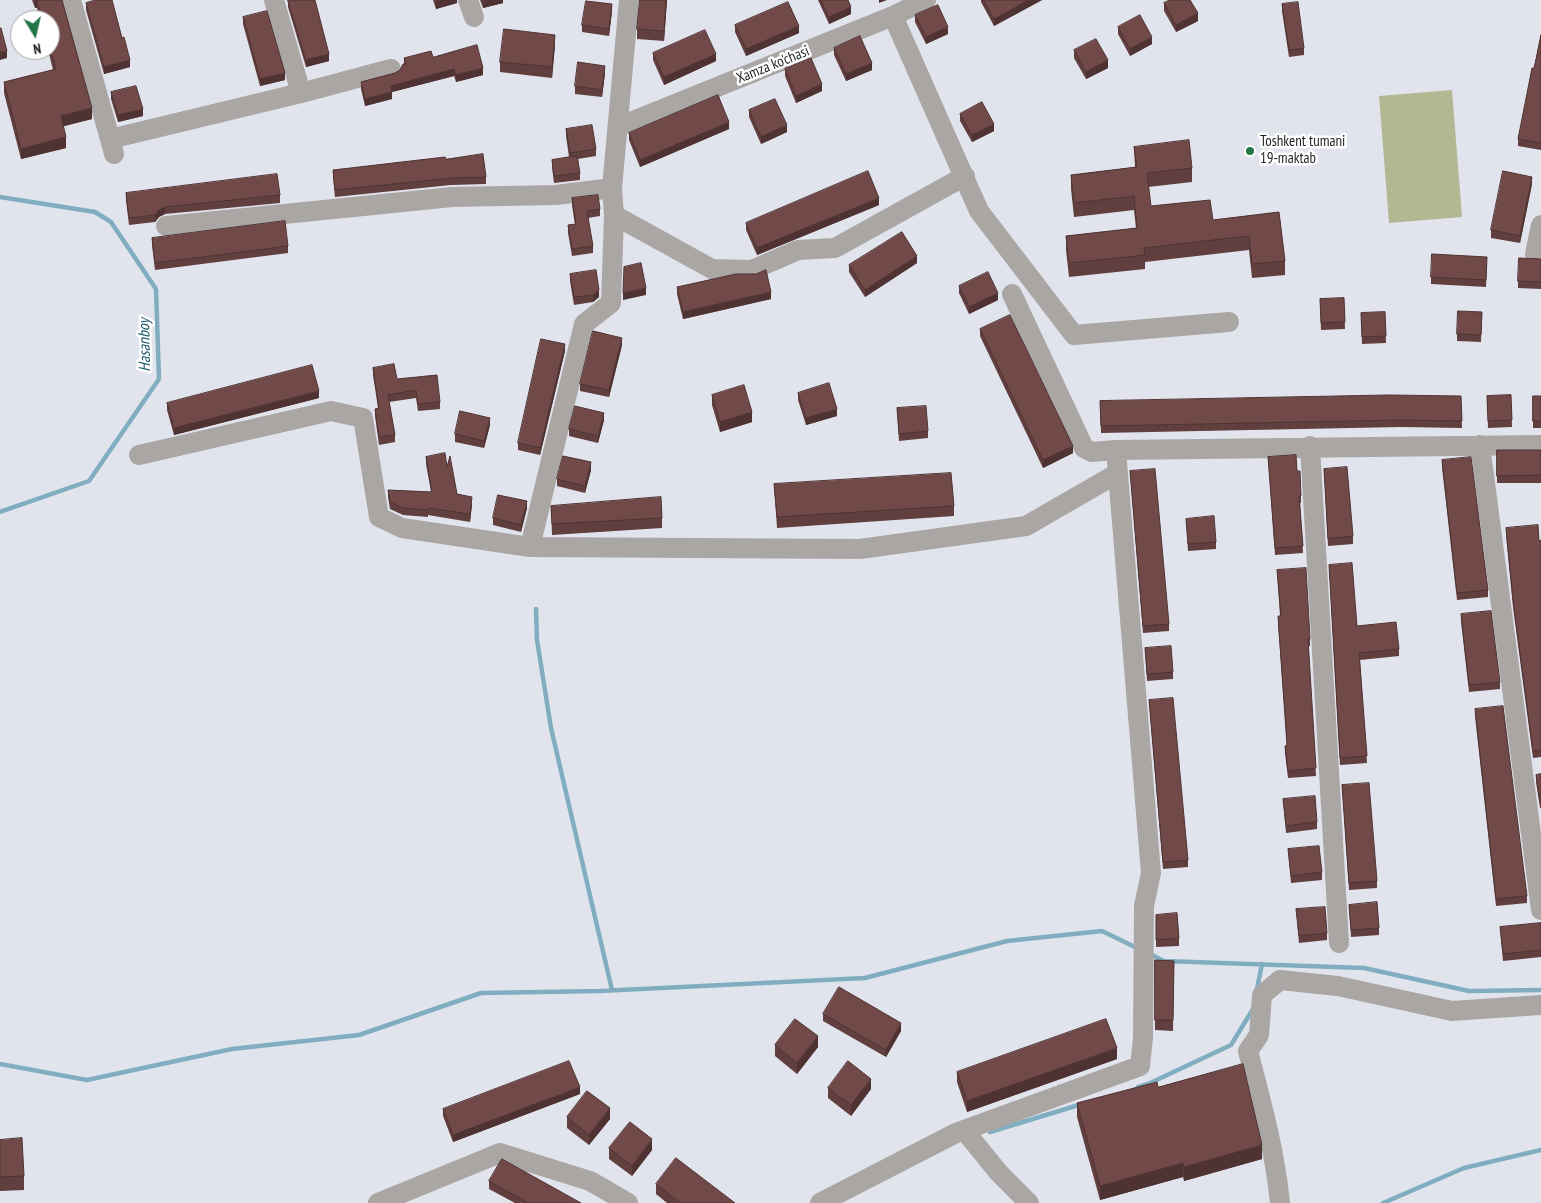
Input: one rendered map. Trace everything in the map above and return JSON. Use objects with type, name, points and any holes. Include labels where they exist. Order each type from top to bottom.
[{"type":"street","points":[[71,0],[112,146],[391,69]]},
{"type":"street","points":[[274,0],[302,93]]},
{"type":"street","points":[[530,547],[584,324],[611,303],[614,215],[612,188],[629,0]]},
{"type":"street","name":"Xamza ko'chasi","points":[[618,127],[893,16],[926,0]]},
{"type":"street","points":[[893,16],[979,211],[1074,335],[1230,322]]},
{"type":"street","points":[[614,215],[712,269],[752,270],[798,250],[835,248],[965,176]]},
{"type":"street","points":[[166,226],[452,197],[556,195],[612,188]]},
{"type":"street","points":[[1541,225],[1535,254],[1541,254]]},
{"type":"street","points":[[1012,294],[1084,448],[1092,452],[1310,446],[1541,445]]},
{"type":"street","points":[[139,455],[331,411],[363,418],[379,517],[402,528],[530,547],[860,549],[1026,526],[1118,473]]},
{"type":"street","points":[[1480,445],[1541,910]]},
{"type":"street","points":[[1310,446],[1339,943]]},
{"type":"street","points":[[820,1203],[964,1130],[1140,1066],[1143,1038],[1144,906],[1151,873],[1116,450]]},
{"type":"street","points":[[1280,1203],[1262,1105],[1248,1050],[1259,1035],[1262,995],[1280,980],[1338,986],[1452,1011],[1541,1005]]},
{"type":"street","points":[[964,1130],[999,1173],[1029,1203]]},
{"type":"street","points":[[378,1203],[500,1153],[590,1181],[628,1203]]},
{"type":"green space","points":[[1452,90],[1462,217],[1389,223],[1379,96]]},
{"type":"building","points":[[37,0],[62,0],[92,108],[61,116],[66,137],[21,149],[4,82],[56,69],[53,60],[60,60],[60,10],[40,10]]},
{"type":"building","points":[[96,0],[112,0],[130,60],[104,67],[86,3]]},
{"type":"building","points":[[288,0],[315,0],[329,54],[306,60]]},
{"type":"building","points":[[640,0],[666,0],[664,31],[637,29]]},
{"type":"building","points":[[821,0],[848,0],[851,7],[829,17]]},
{"type":"building","points":[[984,0],[1029,0],[994,19]]},
{"type":"building","points":[[1170,0],[1190,0],[1198,13],[1176,25],[1164,3]]},
{"type":"building","points":[[586,1],[612,4],[609,29],[582,25]]},
{"type":"building","points":[[788,2],[799,26],[746,49],[735,25]]},
{"type":"building","points":[[1298,2],[1304,48],[1289,50],[1282,4]]},
{"type":"building","points":[[938,5],[948,27],[926,37],[915,15]]},
{"type":"building","points":[[267,11],[285,73],[260,79],[243,17]]},
{"type":"building","points":[[1140,15],[1152,37],[1130,49],[1118,27]]},
{"type":"building","points":[[1,28],[7,51],[0,52]]},
{"type":"building","points":[[504,29],[555,35],[552,67],[500,62]]},
{"type":"building","points":[[705,30],[716,54],[664,77],[653,53]]},
{"type":"building","points":[[1541,35],[1541,143],[1518,139],[1532,68],[1534,68]]},
{"type":"building","points":[[860,36],[872,63],[846,74],[834,48]]},
{"type":"building","points":[[1096,39],[1108,60],[1086,72],[1074,50]]},
{"type":"building","points":[[477,45],[483,68],[456,75],[454,69],[391,86],[392,92],[365,99],[361,82],[395,73],[400,70],[403,64],[406,64],[404,58],[431,51],[433,57]]},
{"type":"building","points":[[811,58],[822,84],[796,96],[785,69]]},
{"type":"building","points":[[578,62],[605,66],[602,90],[575,86]]},
{"type":"building","points":[[136,86],[143,109],[118,115],[111,92]]},
{"type":"building","points":[[718,95],[729,122],[640,160],[629,133]]},
{"type":"building","points":[[775,99],[787,125],[761,137],[749,110]]},
{"type":"building","points":[[982,102],[994,124],[972,135],[960,114]]},
{"type":"building","points":[[592,125],[596,149],[570,153],[566,129]]},
{"type":"building","points":[[1189,140],[1192,168],[1147,173],[1151,206],[1210,200],[1213,220],[1279,212],[1285,261],[1252,264],[1249,236],[1144,248],[1145,255],[1069,263],[1066,236],[1137,228],[1134,196],[1074,203],[1071,175],[1137,167],[1134,147]]},
{"type":"building","points":[[483,154],[486,177],[451,178],[335,190],[333,170]]},
{"type":"building","points":[[577,156],[580,173],[554,176],[552,160]]},
{"type":"building","points":[[868,171],[879,198],[757,248],[746,223]]},
{"type":"building","points":[[1503,171],[1532,177],[1520,236],[1491,230]]},
{"type":"building","points":[[277,174],[280,195],[165,207],[155,215],[129,218],[126,193]]},
{"type":"building","points":[[598,195],[600,209],[587,211],[593,246],[572,249],[568,225],[576,224],[572,198]]},
{"type":"building","points":[[285,221],[288,246],[155,263],[152,238]]},
{"type":"building","points":[[902,232],[917,256],[865,290],[849,265]]},
{"type":"building","points":[[1432,254],[1487,257],[1486,280],[1431,277]]},
{"type":"building","points":[[1519,258],[1541,259],[1541,282],[1518,281]]},
{"type":"building","points":[[641,263],[646,288],[623,293],[624,267]]},
{"type":"building","points":[[596,270],[599,290],[593,295],[574,297],[570,274]]},
{"type":"building","points":[[766,270],[771,292],[683,312],[677,287],[736,274],[756,274]]},
{"type":"building","points":[[988,272],[998,293],[969,307],[959,286]]},
{"type":"building","points":[[1344,298],[1345,322],[1321,323],[1320,299]]},
{"type":"building","points":[[1458,311],[1482,312],[1481,335],[1457,334]]},
{"type":"building","points":[[1385,312],[1386,336],[1362,337],[1361,313]]},
{"type":"building","points":[[1010,315],[1073,446],[1043,460],[980,329]]},
{"type":"building","points":[[593,331],[622,338],[609,390],[580,384]]},
{"type":"building","points":[[541,339],[565,344],[540,448],[518,443]]},
{"type":"building","points":[[394,364],[397,379],[437,375],[440,402],[418,404],[416,390],[388,395],[395,435],[379,437],[375,409],[379,408],[373,368]]},
{"type":"building","points":[[312,365],[319,391],[174,428],[167,403]]},
{"type":"building","points":[[829,383],[837,409],[806,418],[798,393]]},
{"type":"building","points":[[744,385],[752,412],[720,422],[712,395]]},
{"type":"building","points":[[1389,395],[1461,396],[1462,421],[1401,420],[1101,426],[1100,401]]},
{"type":"building","points":[[1511,395],[1512,420],[1488,421],[1487,396]]},
{"type":"building","points":[[1533,396],[1541,396],[1541,421],[1533,421]]},
{"type":"building","points":[[575,406],[604,413],[598,436],[569,429]]},
{"type":"building","points":[[926,406],[928,431],[899,434],[897,408]]},
{"type":"building","points":[[460,411],[490,418],[484,441],[455,434]]},
{"type":"building","points":[[1497,450],[1541,450],[1541,475],[1497,476]]},
{"type":"building","points":[[445,453],[447,467],[450,456],[457,494],[472,497],[470,514],[428,508],[428,510],[403,508],[390,502],[388,490],[432,492],[426,457]]},
{"type":"building","points":[[1296,455],[1297,471],[1300,471],[1301,496],[1299,496],[1303,546],[1275,548],[1268,457]]},
{"type":"building","points":[[563,456],[591,462],[585,486],[557,479]]},
{"type":"building","points":[[1471,457],[1488,590],[1457,593],[1442,460]]},
{"type":"building","points":[[1347,467],[1353,536],[1328,539],[1324,469]]},
{"type":"building","points":[[1155,469],[1169,624],[1143,626],[1130,471]]},
{"type":"building","points":[[951,473],[954,506],[777,517],[774,484]]},
{"type":"building","points":[[498,495],[527,501],[521,525],[493,518]]},
{"type":"building","points":[[661,497],[662,518],[552,524],[551,506]]},
{"type":"building","points":[[1214,516],[1216,542],[1188,544],[1186,519]]},
{"type":"building","points":[[1538,525],[1539,541],[1541,540],[1541,750],[1533,751],[1513,600],[1506,528]]},
{"type":"building","points":[[1352,563],[1357,626],[1396,622],[1399,649],[1359,653],[1367,756],[1340,758],[1329,565]]},
{"type":"building","points":[[1306,568],[1310,639],[1308,639],[1316,768],[1288,771],[1285,746],[1287,745],[1278,616],[1281,616],[1277,570]]},
{"type":"building","points":[[1491,611],[1500,682],[1469,685],[1461,614]]},
{"type":"building","points":[[1171,646],[1173,672],[1147,674],[1145,648]]},
{"type":"building","points":[[1173,698],[1188,860],[1163,862],[1149,700]]},
{"type":"building","points":[[1503,706],[1527,896],[1496,899],[1475,709]]},
{"type":"building","points":[[1541,774],[1541,801],[1540,801],[1536,775]]},
{"type":"building","points":[[1369,783],[1377,881],[1349,883],[1342,785]]},
{"type":"building","points":[[1315,796],[1317,822],[1286,826],[1283,799]]},
{"type":"building","points":[[1319,846],[1322,872],[1291,876],[1288,849]]},
{"type":"building","points":[[1377,902],[1379,928],[1351,930],[1349,905]]},
{"type":"building","points":[[1325,907],[1327,933],[1299,936],[1296,909]]},
{"type":"building","points":[[1177,913],[1179,938],[1156,940],[1156,915]]},
{"type":"building","points":[[1541,923],[1541,950],[1503,954],[1500,927]]},
{"type":"building","points":[[1155,960],[1174,961],[1173,1020],[1155,1020]]},
{"type":"building","points":[[839,987],[901,1023],[886,1050],[823,1014]]},
{"type":"building","points":[[795,1019],[818,1036],[797,1063],[775,1045]]},
{"type":"building","points":[[1106,1019],[1117,1048],[967,1101],[957,1072]]},
{"type":"building","points":[[569,1061],[580,1087],[453,1135],[443,1109]]},
{"type":"building","points":[[848,1061],[871,1079],[851,1105],[828,1088]]},
{"type":"building","points":[[1243,1064],[1262,1145],[1184,1167],[1183,1163],[1100,1186],[1077,1103],[1157,1082],[1158,1087]]},
{"type":"building","points":[[587,1091],[610,1108],[589,1135],[567,1117]]},
{"type":"building","points":[[630,1122],[652,1139],[632,1166],[609,1148]]},
{"type":"building","points":[[22,1138],[24,1176],[0,1177],[0,1140]]},
{"type":"building","points":[[676,1158],[735,1203],[680,1203],[656,1184]]},
{"type":"building","points":[[502,1159],[581,1203],[528,1203],[489,1181]]},
{"type":"waterway","name":"Hasanboy","points":[[0,197],[95,212],[111,222],[156,289],[159,379],[89,481],[0,512]]},
{"type":"waterway","points":[[536,609],[537,640],[551,728],[612,990]]},
{"type":"waterway","points":[[0,1064],[87,1080],[232,1049],[359,1035],[481,993],[600,991],[865,978],[1007,941],[1102,931],[1139,949]]},
{"type":"waterway","points":[[1148,953],[1164,961],[1364,968],[1469,991],[1541,990]]},
{"type":"waterway","points":[[1257,989],[1262,964]]},
{"type":"waterway","points":[[1138,1087],[1231,1045],[1253,1009]]},
{"type":"waterway","points":[[990,1132],[1082,1104]]},
{"type":"waterway","points":[[1383,1203],[1464,1168],[1541,1150]]},
{"type":"place","name":"Toshkent tumani 19-maktab","points":[[1250,151]]}]
